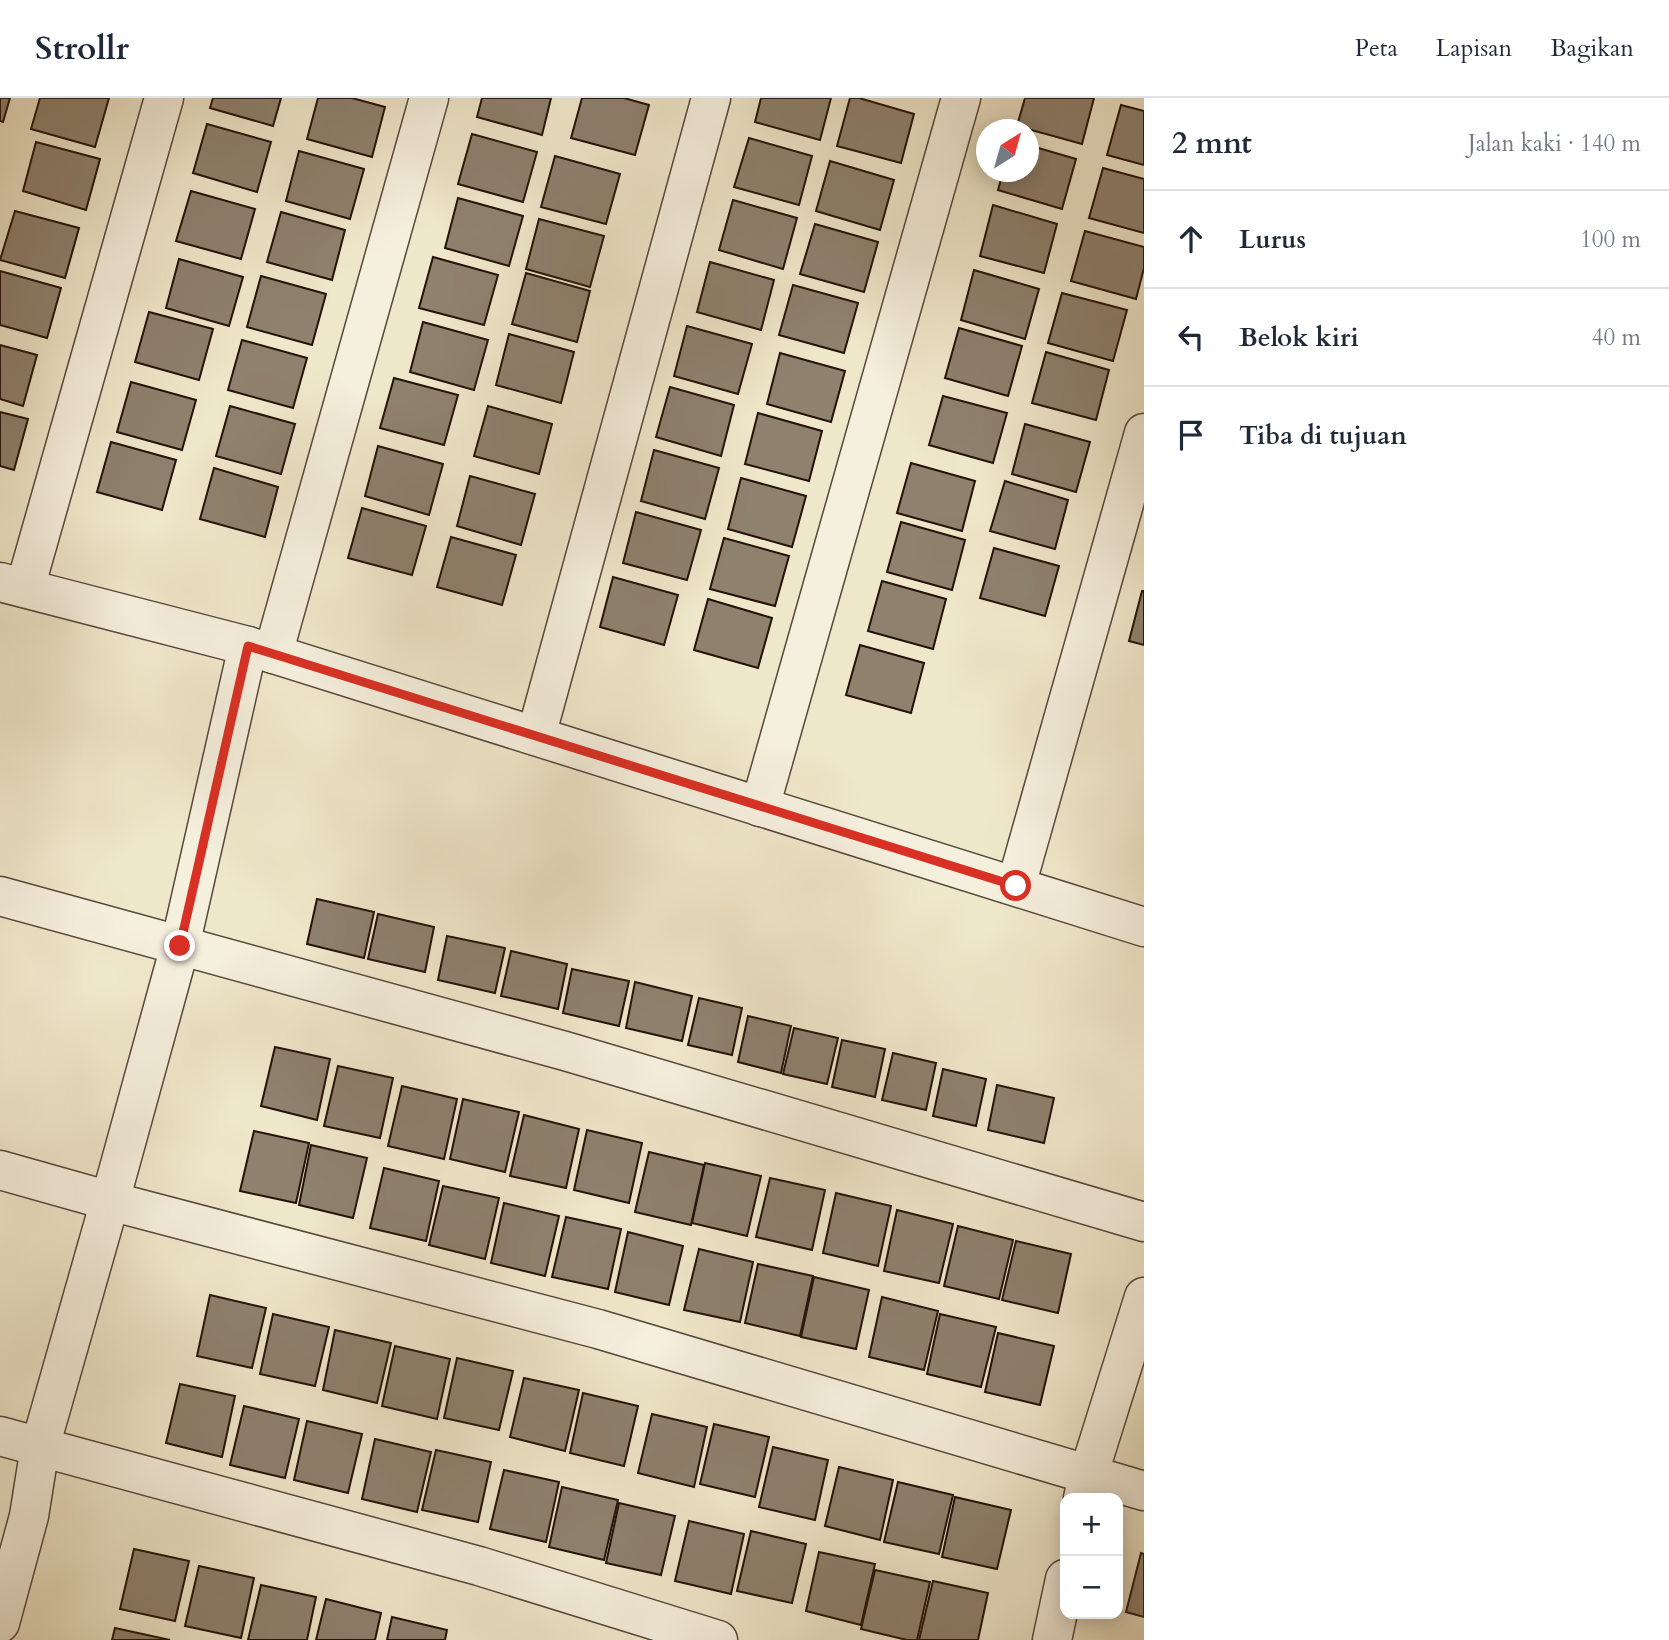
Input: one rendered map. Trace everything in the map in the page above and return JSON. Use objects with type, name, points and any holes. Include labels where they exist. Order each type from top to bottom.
[{"type":"street","points":[[164,98],[12,585],[261,650],[1144,927]]},
{"type":"street","points":[[0,1623],[29,1516],[40,1447],[261,650],[429,98]]},
{"type":"street","points":[[536,736],[711,98]]},
{"type":"street","points":[[760,807],[961,98]]},
{"type":"street","points":[[1016,886],[1144,433]]},
{"type":"street","points":[[0,896],[565,1051],[1144,1222]]},
{"type":"street","points":[[0,1170],[110,1202],[598,1329],[1086,1487],[1144,1492]]},
{"type":"street","points":[[1086,1487],[1144,1297]]},
{"type":"street","points":[[0,1436],[479,1566],[718,1640]]},
{"type":"street","points":[[1052,1640],[1060,1602]]},
{"type":"building","points":[[0,98],[10,98],[3,122],[0,121]]},
{"type":"building","points":[[40,98],[109,98],[95,147],[31,129]]},
{"type":"building","points":[[213,98],[281,98],[273,126],[210,108]]},
{"type":"building","points":[[318,98],[352,98],[385,107],[372,157],[307,139]]},
{"type":"building","points":[[482,98],[551,98],[542,135],[477,117]]},
{"type":"building","points":[[582,98],[624,98],[649,105],[635,155],[571,138]]},
{"type":"building","points":[[761,98],[831,98],[820,140],[755,122]]},
{"type":"building","points":[[850,98],[859,98],[914,114],[901,163],[837,146]]},
{"type":"building","points":[[1025,98],[1094,98],[1082,144],[1039,132],[1039,119],[1019,119]]},
{"type":"building","points":[[1121,105],[1144,111],[1144,165],[1107,155]]},
{"type":"building","points":[[207,124],[271,142],[257,192],[193,173]]},
{"type":"building","points":[[472,134],[537,152],[523,202],[458,184]]},
{"type":"building","points":[[749,138],[812,156],[799,205],[734,187]]},
{"type":"building","points":[[36,142],[100,159],[86,210],[23,191]]},
{"type":"building","points":[[1039,148],[1076,159],[1062,209],[998,190],[1000,182],[1039,182]]},
{"type":"building","points":[[299,151],[364,169],[350,219],[286,201]]},
{"type":"building","points":[[555,156],[620,174],[606,224],[541,207]]},
{"type":"building","points":[[830,161],[894,180],[880,230],[816,211]]},
{"type":"building","points":[[1103,168],[1144,179],[1144,233],[1089,218]]},
{"type":"building","points":[[191,191],[255,209],[241,259],[176,241]]},
{"type":"building","points":[[458,198],[523,216],[509,266],[445,248]]},
{"type":"building","points":[[733,200],[797,218],[783,269],[719,250]]},
{"type":"building","points":[[993,205],[1057,224],[1044,273],[980,256]]},
{"type":"building","points":[[15,211],[79,228],[65,278],[0,260]]},
{"type":"building","points":[[281,212],[345,230],[332,280],[267,262]]},
{"type":"building","points":[[539,219],[604,236],[590,287],[526,269]]},
{"type":"building","points":[[815,224],[878,242],[864,292],[800,274]]},
{"type":"building","points":[[1085,231],[1144,247],[1144,268],[1136,299],[1071,281]]},
{"type":"building","points":[[433,257],[498,275],[484,325],[419,308]]},
{"type":"building","points":[[179,259],[243,277],[229,326],[166,308]]},
{"type":"building","points":[[710,262],[774,280],[761,330],[697,312]]},
{"type":"building","points":[[974,270],[1039,289],[1025,339],[961,320]]},
{"type":"building","points":[[0,271],[61,288],[47,338],[0,325]]},
{"type":"building","points":[[526,273],[590,291],[577,342],[512,324]]},
{"type":"building","points":[[261,276],[326,294],[312,345],[247,327]]},
{"type":"building","points":[[793,285],[858,303],[844,353],[779,335]]},
{"type":"building","points":[[1062,293],[1127,310],[1113,361],[1048,343]]},
{"type":"building","points":[[149,312],[213,329],[199,380],[135,362]]},
{"type":"building","points":[[423,322],[488,340],[474,390],[410,372]]},
{"type":"building","points":[[687,326],[752,344],[738,394],[674,376]]},
{"type":"building","points":[[959,328],[1022,346],[1008,396],[945,378]]},
{"type":"building","points":[[509,334],[574,352],[561,403],[496,385]]},
{"type":"building","points":[[242,340],[307,358],[293,408],[228,390]]},
{"type":"building","points":[[0,345],[37,355],[23,406],[0,399]]},
{"type":"building","points":[[1046,352],[1109,370],[1096,420],[1032,403]]},
{"type":"building","points":[[780,353],[845,371],[831,422],[767,404]]},
{"type":"building","points":[[394,378],[458,395],[444,445],[380,428]]},
{"type":"building","points":[[131,382],[196,400],[182,450],[117,432]]},
{"type":"building","points":[[670,387],[734,405],[721,456],[656,437]]},
{"type":"building","points":[[943,396],[1007,413],[993,463],[929,445]]},
{"type":"building","points":[[230,406],[295,424],[281,474],[216,456]]},
{"type":"building","points":[[488,406],[552,424],[539,474],[474,456]]},
{"type":"building","points":[[0,412],[28,419],[14,470],[0,466]]},
{"type":"building","points":[[758,413],[822,431],[809,481],[745,464]]},
{"type":"building","points":[[1025,424],[1090,442],[1076,492],[1012,474]]},
{"type":"building","points":[[111,442],[176,460],[162,510],[97,492]]},
{"type":"building","points":[[378,446],[443,464],[429,515],[365,496]]},
{"type":"building","points":[[654,450],[719,468],[705,519],[641,501]]},
{"type":"building","points":[[911,463],[975,481],[962,531],[897,513]]},
{"type":"building","points":[[214,468],[278,487],[265,537],[200,519]]},
{"type":"building","points":[[470,476],[535,494],[521,545],[457,526]]},
{"type":"building","points":[[741,478],[806,496],[792,547],[728,529]]},
{"type":"building","points":[[1005,481],[1068,500],[1055,549],[990,531]]},
{"type":"building","points":[[362,508],[426,526],[412,575],[348,558]]},
{"type":"building","points":[[636,512],[701,530],[687,580],[623,563]]},
{"type":"building","points":[[901,522],[965,540],[952,590],[887,572]]},
{"type":"building","points":[[451,537],[516,555],[502,605],[437,587]]},
{"type":"building","points":[[724,538],[789,556],[775,606],[710,589]]},
{"type":"building","points":[[994,548],[1059,566],[1045,616],[980,598]]},
{"type":"building","points":[[613,577],[678,595],[664,645],[600,627]]},
{"type":"building","points":[[882,581],[946,599],[933,649],[868,631]]},
{"type":"building","points":[[1144,591],[1144,645],[1129,641]]},
{"type":"building","points":[[708,599],[772,618],[758,668],[694,650]]},
{"type":"building","points":[[860,645],[924,663],[911,713],[846,695]]},
{"type":"building","points":[[317,899],[374,912],[364,958],[307,944]]},
{"type":"building","points":[[378,914],[434,927],[425,972],[368,959]]},
{"type":"building","points":[[447,936],[505,948],[495,993],[438,980]]},
{"type":"building","points":[[511,951],[567,964],[558,1009],[501,996]]},
{"type":"building","points":[[572,969],[629,981],[619,1026],[563,1013]]},
{"type":"building","points":[[635,982],[692,996],[682,1041],[626,1028]]},
{"type":"building","points":[[699,998],[742,1008],[732,1055],[688,1045]]},
{"type":"building","points":[[748,1016],[791,1026],[781,1073],[738,1062]]},
{"type":"building","points":[[794,1028],[838,1038],[827,1084],[783,1074]]},
{"type":"building","points":[[842,1040],[885,1049],[875,1097],[832,1087]]},
{"type":"building","points":[[275,1047],[330,1059],[317,1120],[261,1106]]},
{"type":"building","points":[[893,1053],[936,1063],[926,1110],[882,1100]]},
{"type":"building","points":[[338,1066],[393,1078],[380,1138],[324,1126]]},
{"type":"building","points":[[943,1069],[986,1079],[976,1126],[933,1116]]},
{"type":"building","points":[[997,1085],[1054,1098],[1044,1143],[988,1130]]},
{"type":"building","points":[[402,1086],[457,1099],[444,1159],[388,1146]]},
{"type":"building","points":[[463,1099],[519,1112],[505,1172],[450,1159]]},
{"type":"building","points":[[524,1115],[579,1129],[566,1188],[510,1176]]},
{"type":"building","points":[[587,1130],[642,1143],[629,1203],[574,1190]]},
{"type":"building","points":[[254,1131],[309,1143],[296,1203],[240,1191]]},
{"type":"building","points":[[311,1145],[367,1158],[353,1218],[299,1205]]},
{"type":"building","points":[[649,1152],[704,1165],[691,1225],[635,1212]]},
{"type":"building","points":[[705,1163],[761,1176],[747,1236],[692,1223]]},
{"type":"building","points":[[384,1168],[439,1181],[426,1241],[370,1228]]},
{"type":"building","points":[[770,1178],[825,1190],[812,1250],[756,1237]]},
{"type":"building","points":[[443,1186],[499,1198],[485,1259],[429,1245]]},
{"type":"building","points":[[836,1193],[891,1206],[878,1266],[823,1253]]},
{"type":"building","points":[[504,1203],[559,1216],[545,1276],[491,1263]]},
{"type":"building","points":[[897,1210],[953,1224],[939,1283],[884,1271]]},
{"type":"building","points":[[566,1217],[621,1229],[608,1289],[552,1277]]},
{"type":"building","points":[[958,1226],[1013,1240],[999,1299],[944,1286]]},
{"type":"building","points":[[628,1232],[683,1246],[669,1305],[615,1292]]},
{"type":"building","points":[[1016,1241],[1071,1254],[1058,1313],[1002,1300]]},
{"type":"building","points":[[699,1249],[753,1262],[740,1322],[684,1310]]},
{"type":"building","points":[[758,1264],[813,1276],[800,1336],[745,1323]]},
{"type":"building","points":[[814,1277],[869,1290],[856,1349],[801,1337]]},
{"type":"building","points":[[210,1295],[266,1308],[252,1368],[197,1356]]},
{"type":"building","points":[[882,1297],[938,1311],[924,1370],[869,1357]]},
{"type":"building","points":[[273,1314],[329,1327],[315,1386],[260,1374]]},
{"type":"building","points":[[940,1314],[996,1327],[981,1387],[927,1374]]},
{"type":"building","points":[[335,1330],[391,1343],[377,1403],[323,1390]]},
{"type":"building","points":[[998,1333],[1054,1346],[1040,1405],[985,1392]]},
{"type":"building","points":[[395,1346],[450,1359],[437,1419],[382,1406]]},
{"type":"building","points":[[457,1358],[513,1371],[499,1430],[444,1418]]},
{"type":"building","points":[[524,1378],[579,1390],[565,1451],[510,1437]]},
{"type":"building","points":[[180,1384],[235,1396],[222,1457],[166,1443]]},
{"type":"building","points":[[583,1393],[638,1406],[624,1466],[570,1453]]},
{"type":"building","points":[[244,1406],[299,1419],[285,1478],[230,1465]]},
{"type":"building","points":[[652,1414],[707,1427],[694,1487],[638,1473]]},
{"type":"building","points":[[307,1421],[362,1434],[348,1493],[294,1480]]},
{"type":"building","points":[[714,1424],[769,1437],[755,1497],[700,1484]]},
{"type":"building","points":[[375,1439],[431,1452],[417,1512],[362,1499]]},
{"type":"building","points":[[773,1447],[828,1460],[815,1520],[759,1507]]},
{"type":"building","points":[[436,1450],[491,1462],[478,1522],[422,1510]]},
{"type":"building","points":[[839,1467],[893,1480],[880,1540],[825,1526]]},
{"type":"building","points":[[504,1470],[559,1482],[546,1542],[490,1529]]},
{"type":"building","points":[[898,1482],[953,1495],[939,1554],[884,1542]]},
{"type":"building","points":[[562,1487],[618,1500],[604,1560],[549,1547]]},
{"type":"building","points":[[955,1497],[1011,1510],[997,1569],[942,1557]]},
{"type":"building","points":[[619,1503],[675,1516],[661,1575],[606,1563]]},
{"type":"building","points":[[689,1521],[744,1534],[731,1594],[675,1581]]},
{"type":"building","points":[[751,1531],[806,1544],[792,1603],[737,1591]]},
{"type":"building","points":[[134,1549],[189,1561],[175,1621],[120,1609]]},
{"type":"building","points":[[819,1552],[875,1564],[861,1625],[806,1611]]},
{"type":"building","points":[[1141,1553],[1144,1554],[1144,1617],[1126,1612]]},
{"type":"building","points":[[199,1566],[254,1578],[241,1638],[185,1626]]},
{"type":"building","points":[[875,1570],[930,1582],[917,1640],[861,1629]]},
{"type":"building","points":[[933,1581],[988,1593],[978,1640],[919,1640]]},
{"type":"building","points":[[261,1585],[316,1597],[307,1640],[248,1640]]},
{"type":"building","points":[[326,1599],[381,1613],[375,1640],[316,1640]]},
{"type":"building","points":[[392,1617],[447,1630],[445,1640],[387,1640]]},
{"type":"building","points":[[115,1628],[170,1640],[112,1640]]},
{"type":"route","points":[[180,946],[248,646],[1016,886]]}]
